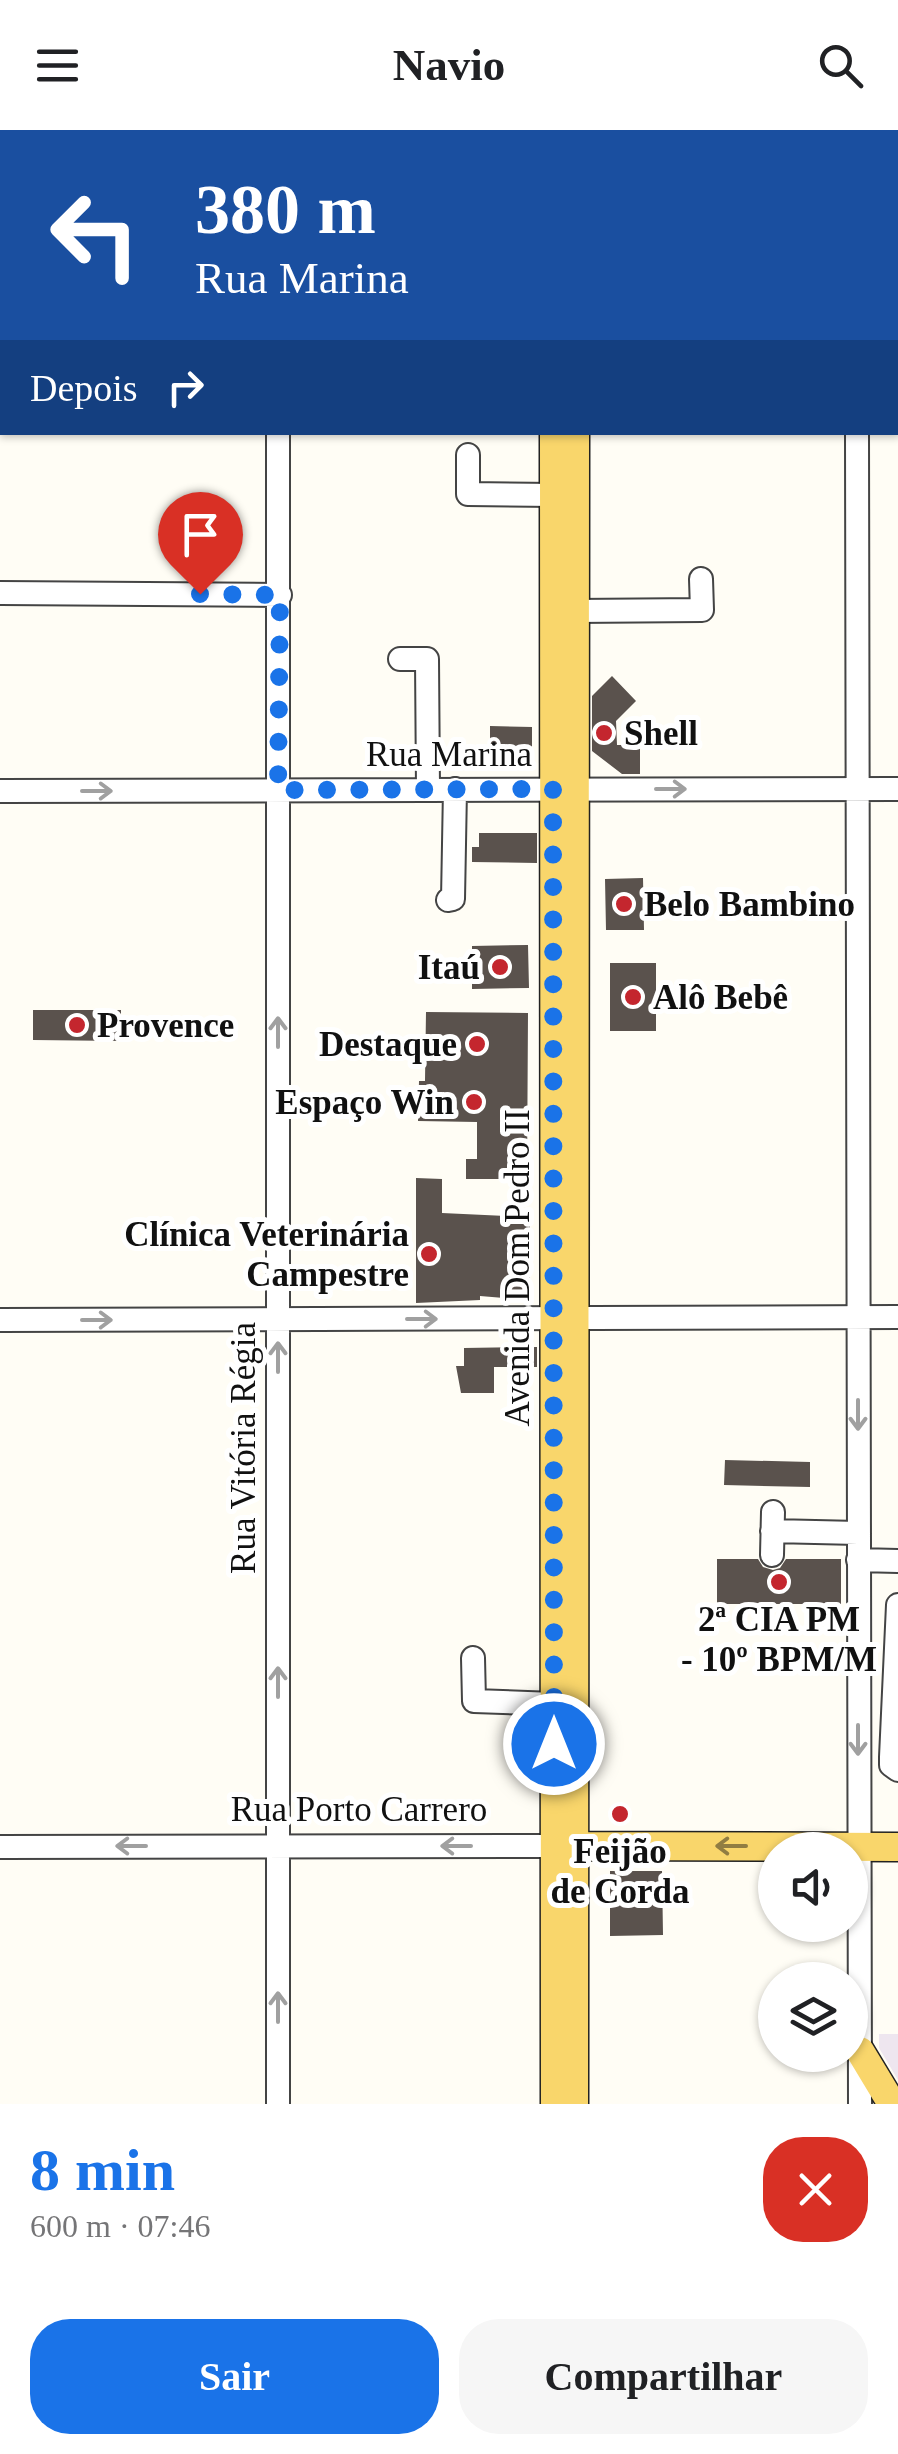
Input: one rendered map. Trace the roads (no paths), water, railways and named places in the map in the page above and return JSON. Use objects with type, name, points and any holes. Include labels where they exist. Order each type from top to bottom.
[{"type":"main road","name":"Avenida Dom Pedro II","points":[[554,435],[563,789],[565,1319],[564,2049],[555,2104]]},
{"type":"main road","name":"Avenida Dom Pedro II","points":[[563,789],[574,612],[575,435]]},
{"type":"main road","name":"Avenida Dom Pedro II","points":[[564,1846],[554,1704],[565,1319]]},
{"type":"main road","name":"Rua Porto Carrero","points":[[564,1846],[758,1847]]},
{"type":"main road","name":"Rua Porto Carrero","points":[[868,1847],[898,1847]]},
{"type":"main road","name":"Avenida Dom Pedro II","points":[[564,2049],[574,2104]]},
{"type":"main road","points":[[538,2104],[564,2049]]},
{"type":"main road","points":[[564,2049],[588,2084],[589,2104]]},
{"type":"main road","points":[[868,2061],[891,2090]]},
{"type":"street","name":"Rua Vitória Régia","points":[[278,435],[278,2104]]},
{"type":"street","points":[[857,435],[858,1832]]},
{"type":"street","points":[[468,455],[468,494],[554,495]]},
{"type":"street","points":[[574,612],[702,610],[701,579]]},
{"type":"street","points":[[0,593],[280,595]]},
{"type":"street","points":[[400,660],[427,659],[428,790]]},
{"type":"street","points":[[448,900],[453,899],[455,789]]},
{"type":"street","name":"Rua Marina","points":[[0,791],[898,789]]},
{"type":"street","points":[[0,1320],[898,1317]]},
{"type":"street","points":[[772,1533],[858,1533]]},
{"type":"street","points":[[858,1560],[898,1561]]},
{"type":"street","points":[[898,1605],[890,1757],[898,1770]]},
{"type":"street","points":[[472,1658],[474,1700],[554,1704]]},
{"type":"street","name":"Rua Porto Carrero","points":[[0,1846],[564,1846]]},
{"type":"street","points":[[860,2072],[860,2104]]},
{"type":"place","name":"Shell","points":[[604,733]]},
{"type":"place","name":"Belo Bambino","points":[[624,904]]},
{"type":"place","name":"Itaú","points":[[500,967]]},
{"type":"place","name":"Alô Bebê","points":[[633,997]]},
{"type":"place","name":"Provence","points":[[77,1025]]},
{"type":"place","name":"Destaque","points":[[477,1044]]},
{"type":"place","name":"Espaço Win","points":[[474,1102]]},
{"type":"place","name":"Clínica Veterinária Campestre","points":[[429,1254]]},
{"type":"place","name":"2ª CIA PM - 10º BPM/M","points":[[779,1582]]},
{"type":"place","name":"Feijão de Corda","points":[[620,1814]]}]
